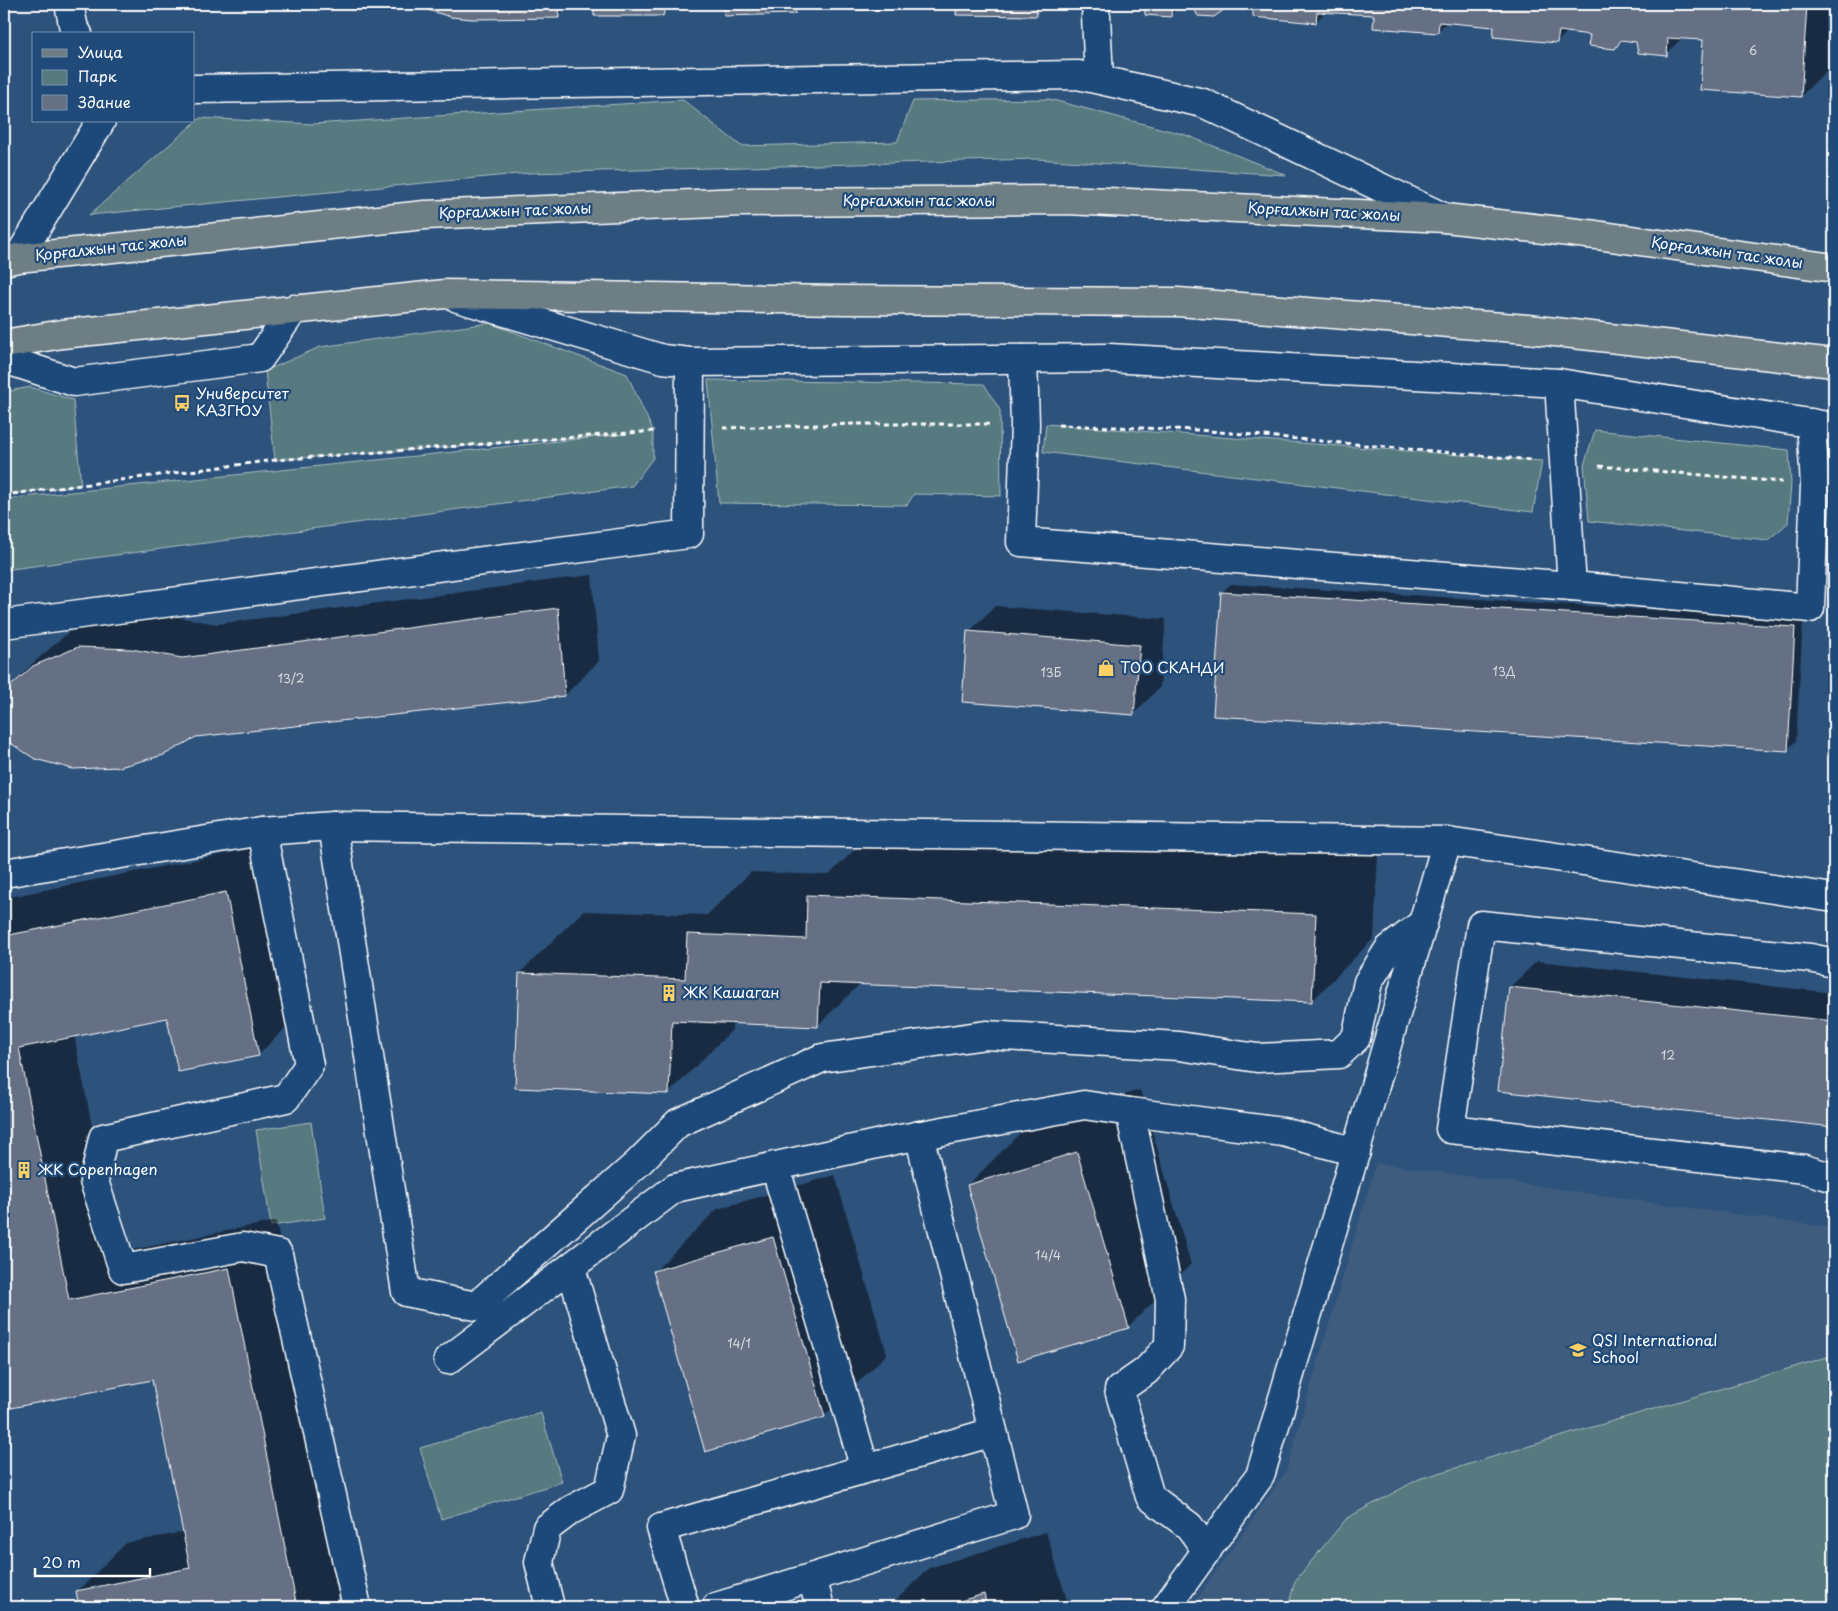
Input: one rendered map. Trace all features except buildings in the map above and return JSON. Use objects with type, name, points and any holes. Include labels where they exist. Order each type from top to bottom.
[{"type":"main road","name":"Қорғалжын тас жолы","points":[[11,259],[425,215],[743,202],[1066,200],[1445,218],[1596,235],[1834,268]]},
{"type":"main road","points":[[4,344],[62,334],[445,294],[845,300],[1178,302],[1528,329],[1834,363]]},
{"type":"street","points":[[69,4],[74,29],[76,32]]},
{"type":"street","points":[[1096,16],[1099,79]]},
{"type":"street","points":[[195,89],[1078,75],[1203,102],[1445,218]]},
{"type":"street","points":[[11,259],[100,122]]},
{"type":"street","points":[[445,294],[663,359],[690,362],[1109,358],[1559,383],[1822,425],[1815,485],[1810,608],[1572,586],[1022,542],[1026,424],[1023,359]]},
{"type":"street","points":[[4,359],[74,382],[260,358],[294,310]]},
{"type":"street","points":[[4,624],[689,534],[690,362]]},
{"type":"street","points":[[1559,383],[1572,586]]},
{"type":"street","points":[[333,826],[406,1292],[476,1306],[638,1163],[678,1123],[822,1058],[986,1035],[1179,1046],[1257,1058],[1340,1054],[1356,1038],[1368,982],[1389,949],[1423,923]]},
{"type":"street","points":[[4,873],[262,831],[333,826],[1447,840],[1834,898]]},
{"type":"street","points":[[262,831],[309,1064],[286,1098],[103,1138],[94,1181],[123,1269],[243,1247],[278,1254],[357,1607]]},
{"type":"street","points":[[1166,1607],[1260,1476],[1447,840]]},
{"type":"street","points":[[1834,963],[1810,958],[1482,925],[1450,1128],[1804,1169],[1834,1178]]},
{"type":"street","points":[[448,1360],[675,1188],[920,1135],[1084,1106],[1283,1132],[1356,1152]]},
{"type":"street","points":[[1130,1112],[1170,1299],[1169,1346],[1146,1371],[1118,1390],[1150,1497],[1189,1526],[1207,1551]]},
{"type":"street","points":[[716,1607],[1014,1516],[920,1135]]},
{"type":"street","points":[[775,1166],[865,1469]]},
{"type":"street","points":[[550,1607],[538,1562],[547,1528],[571,1510],[609,1490],[621,1436],[571,1268]]},
{"type":"street","points":[[685,1607],[661,1528],[993,1432]]},
{"type":"street","points":[[812,1578],[820,1607]]},
{"type":"path","points":[[4,495],[276,460],[690,429],[853,424],[1026,424],[1198,430],[1815,485]]},
{"type":"shaded area","name":"QSI International School","points":[[1376,1163],[1834,1228],[1834,1607],[1191,1607],[1286,1471]]},
{"type":"green space","points":[[1049,99],[1186,135],[1286,175],[1036,159],[529,173],[89,215],[200,118],[313,124],[683,100],[741,146],[897,142],[913,101]]},
{"type":"green space","points":[[489,323],[627,374],[653,431],[653,458],[632,486],[4,570],[4,499],[626,434],[275,460],[265,371],[320,347]]},
{"type":"green space","points":[[708,380],[984,384],[1000,410],[1001,496],[914,494],[907,505],[719,503]]},
{"type":"green space","points":[[30,387],[73,400],[81,485],[4,495],[4,392]]},
{"type":"green space","points":[[1046,424],[1542,461],[1533,512],[1043,452]]},
{"type":"green space","points":[[1595,430],[1789,450],[1791,483],[1788,523],[1768,540],[1589,521],[1584,465]]},
{"type":"green space","points":[[311,1122],[325,1218],[271,1226],[256,1130]]},
{"type":"green space","points":[[1834,1355],[1834,1607],[1288,1607],[1295,1581],[1347,1518],[1419,1479]]},
{"type":"green space","points":[[541,1413],[562,1482],[441,1519],[420,1448]]},
{"type":"place","name":"Университет КАЗГЮУ","points":[[182,403]]},
{"type":"place","name":"ТОО СКАНДИ","points":[[1106,668]]},
{"type":"place","name":"ЖК Кашаган","points":[[669,993]]},
{"type":"place","name":"ЖК Copenhagen","points":[[24,1170]]},
{"type":"place","name":"QSI International School","points":[[1578,1350]]}]
